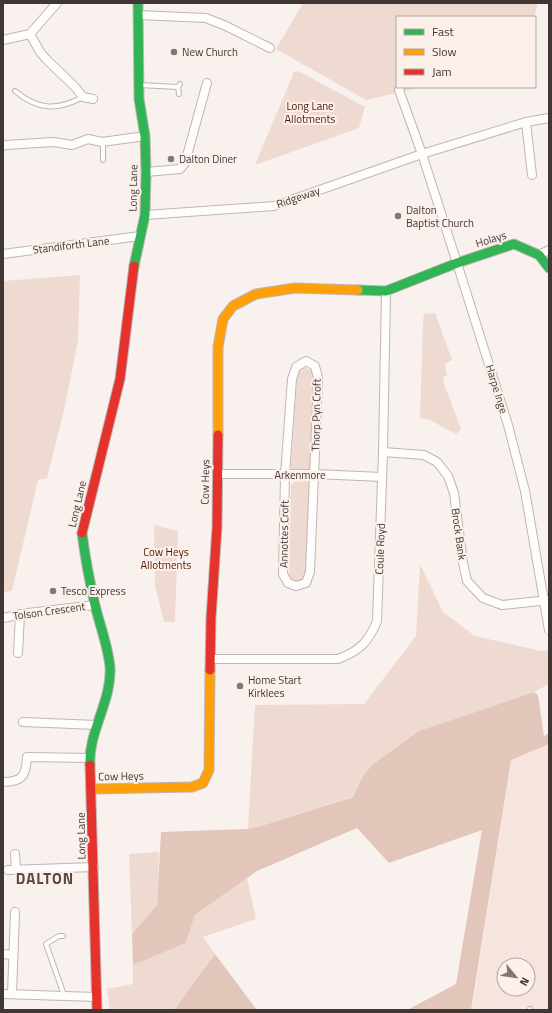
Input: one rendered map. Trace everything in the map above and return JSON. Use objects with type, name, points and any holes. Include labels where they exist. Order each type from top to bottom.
[{"type":"street","points":[[3,40],[30,34],[57,3]]},
{"type":"street","name":"Long Lane","points":[[97,1010],[90,758],[97,725],[107,694],[110,668],[82,534],[120,379],[133,272],[145,215],[145,136],[139,99],[138,3]]},
{"type":"street","points":[[138,15],[206,18],[226,26],[270,48]]},
{"type":"street","points":[[30,34],[43,55],[83,97],[93,99]]},
{"type":"street","points":[[146,172],[180,169],[185,163],[208,83]]},
{"type":"street","points":[[400,88],[399,90],[422,154]]},
{"type":"street","name":"Ridgeway","points":[[145,215],[274,206],[422,154],[526,122],[549,118]]},
{"type":"street","points":[[526,122],[532,175]]},
{"type":"street","points":[[3,146],[54,142],[72,145],[88,139],[103,141],[145,136]]},
{"type":"street","name":"Harpe Inge","points":[[422,154],[508,425],[525,491],[546,601],[549,630]]},
{"type":"street","name":"Standiforth Lane","points":[[3,254],[140,236]]},
{"type":"street","name":"Holays","points":[[457,263],[514,244],[540,255]]},
{"type":"street","points":[[549,250],[540,255],[549,268]]},
{"type":"street","name":"Cow Heys","points":[[92,789],[192,787],[202,783],[209,770],[211,618],[218,474],[218,348],[224,319],[233,306],[256,294],[295,288],[386,291],[457,263]]},
{"type":"street","name":"Coule Royd","points":[[210,659],[338,659],[349,655],[359,648],[371,636],[377,621],[383,452],[386,291]]},
{"type":"street","name":"Thorp Pyn Croft","points":[[285,475],[292,379],[296,367],[306,361],[315,366],[318,378],[314,474]]},
{"type":"street","name":"Brock Bank","points":[[383,452],[424,455],[437,462],[448,476],[454,493],[463,563],[467,581],[483,598],[502,605],[546,601]]},
{"type":"street","name":"Arkenmore","points":[[218,474],[314,474],[382,477]]},
{"type":"street","name":"Annottes Croft","points":[[285,475],[283,574],[288,583],[296,586],[306,583],[310,572],[314,474]]},
{"type":"street","name":"Tolson Crescent","points":[[3,618],[20,614],[96,605]]},
{"type":"street","points":[[18,653],[23,633],[20,614]]},
{"type":"street","points":[[23,722],[97,725]]},
{"type":"street","points":[[3,782],[11,782],[22,778],[26,770],[27,757],[90,758]]},
{"type":"street","points":[[15,854],[12,870],[94,867]]},
{"type":"street","points":[[15,912],[13,955],[7,994],[96,998]]},
{"type":"street","points":[[3,954],[13,955]]},
{"type":"lane","points":[[139,85],[179,86],[179,94]]},
{"type":"lane","points":[[15,91],[27,101],[36,104],[61,107],[83,97]]},
{"type":"lane","points":[[103,141],[103,160]]},
{"type":"lane","points":[[63,936],[59,936],[46,944],[64,996]]},
{"type":"shaded area","points":[[534,692],[538,695],[544,736],[549,733],[549,744],[511,760],[471,1010],[407,1010],[456,984],[482,830],[389,863],[357,828],[257,871],[195,915],[186,943],[133,965],[132,934],[157,905],[161,832],[248,829],[353,797],[362,778],[372,765],[419,731]]},
{"type":"shaded area","points":[[549,744],[549,1010],[472,1010],[511,760]]},
{"type":"shaded area","points":[[215,954],[257,1010],[174,1010]]},
{"type":"green space","points":[[303,3],[538,3],[534,16],[396,16],[396,88],[418,88],[366,100],[276,49]]},
{"type":"green space","name":"Long Lane Allotments","points":[[298,71],[365,107],[359,128],[255,165],[294,72]]},
{"type":"green space","points":[[80,275],[78,341],[64,410],[47,478],[38,480],[12,591],[3,592],[3,281]]},
{"type":"green space","points":[[435,313],[452,360],[445,364],[447,376],[443,377],[444,384],[461,429],[456,434],[428,419],[420,418],[424,314]]},
{"type":"green space","points":[[304,367],[313,371],[315,377],[311,468],[308,470],[293,470],[291,467],[297,375],[298,372]]},
{"type":"green space","points":[[308,481],[311,485],[306,575],[304,580],[298,583],[292,581],[289,575],[291,485],[294,482]]},
{"type":"green space","name":"Cow Heys Allotments","points":[[154,525],[178,531],[175,622],[164,622],[155,585]]},
{"type":"green space","points":[[420,564],[443,612],[475,636],[541,651],[549,650],[549,684],[534,692],[419,731],[362,778],[354,796],[248,829],[255,705],[364,704],[416,636]]},
{"type":"green space","points":[[159,852],[157,905],[132,934],[129,854]]},
{"type":"green space","points":[[247,878],[256,919],[203,937],[215,954],[174,1010],[110,1010],[107,989],[133,984],[133,965],[186,943],[195,915]]},
{"type":"traffic: fast","points":[[134,266],[145,215],[146,172],[145,136],[139,99],[138,3]]},
{"type":"traffic: fast","points":[[358,290],[386,291],[457,263],[514,244],[539,255],[549,268]]},
{"type":"traffic: fast","points":[[82,533],[91,588],[106,644],[110,667],[110,680],[90,753],[90,765]]},
{"type":"traffic: slow","points":[[218,435],[218,347],[223,319],[233,306],[256,294],[295,288],[358,290]]},
{"type":"traffic: slow","points":[[92,789],[192,787],[203,783],[209,770],[210,670]]},
{"type":"traffic: jam","points":[[82,533],[120,379],[134,266]]},
{"type":"traffic: jam","points":[[210,670],[211,618],[217,527],[218,435]]},
{"type":"traffic: jam","points":[[90,765],[97,1010]]},
{"type":"place","name":"New Church","points":[[174,52]]},
{"type":"place","name":"Dalton Diner","points":[[171,159]]},
{"type":"place","name":"Dalton Baptist Church","points":[[398,216]]},
{"type":"place","name":"Tesco Express","points":[[53,591]]},
{"type":"place","name":"Home Start Kirklees","points":[[240,686]]},
{"type":"district","name":"DALTON","points":[[45,878]]}]
